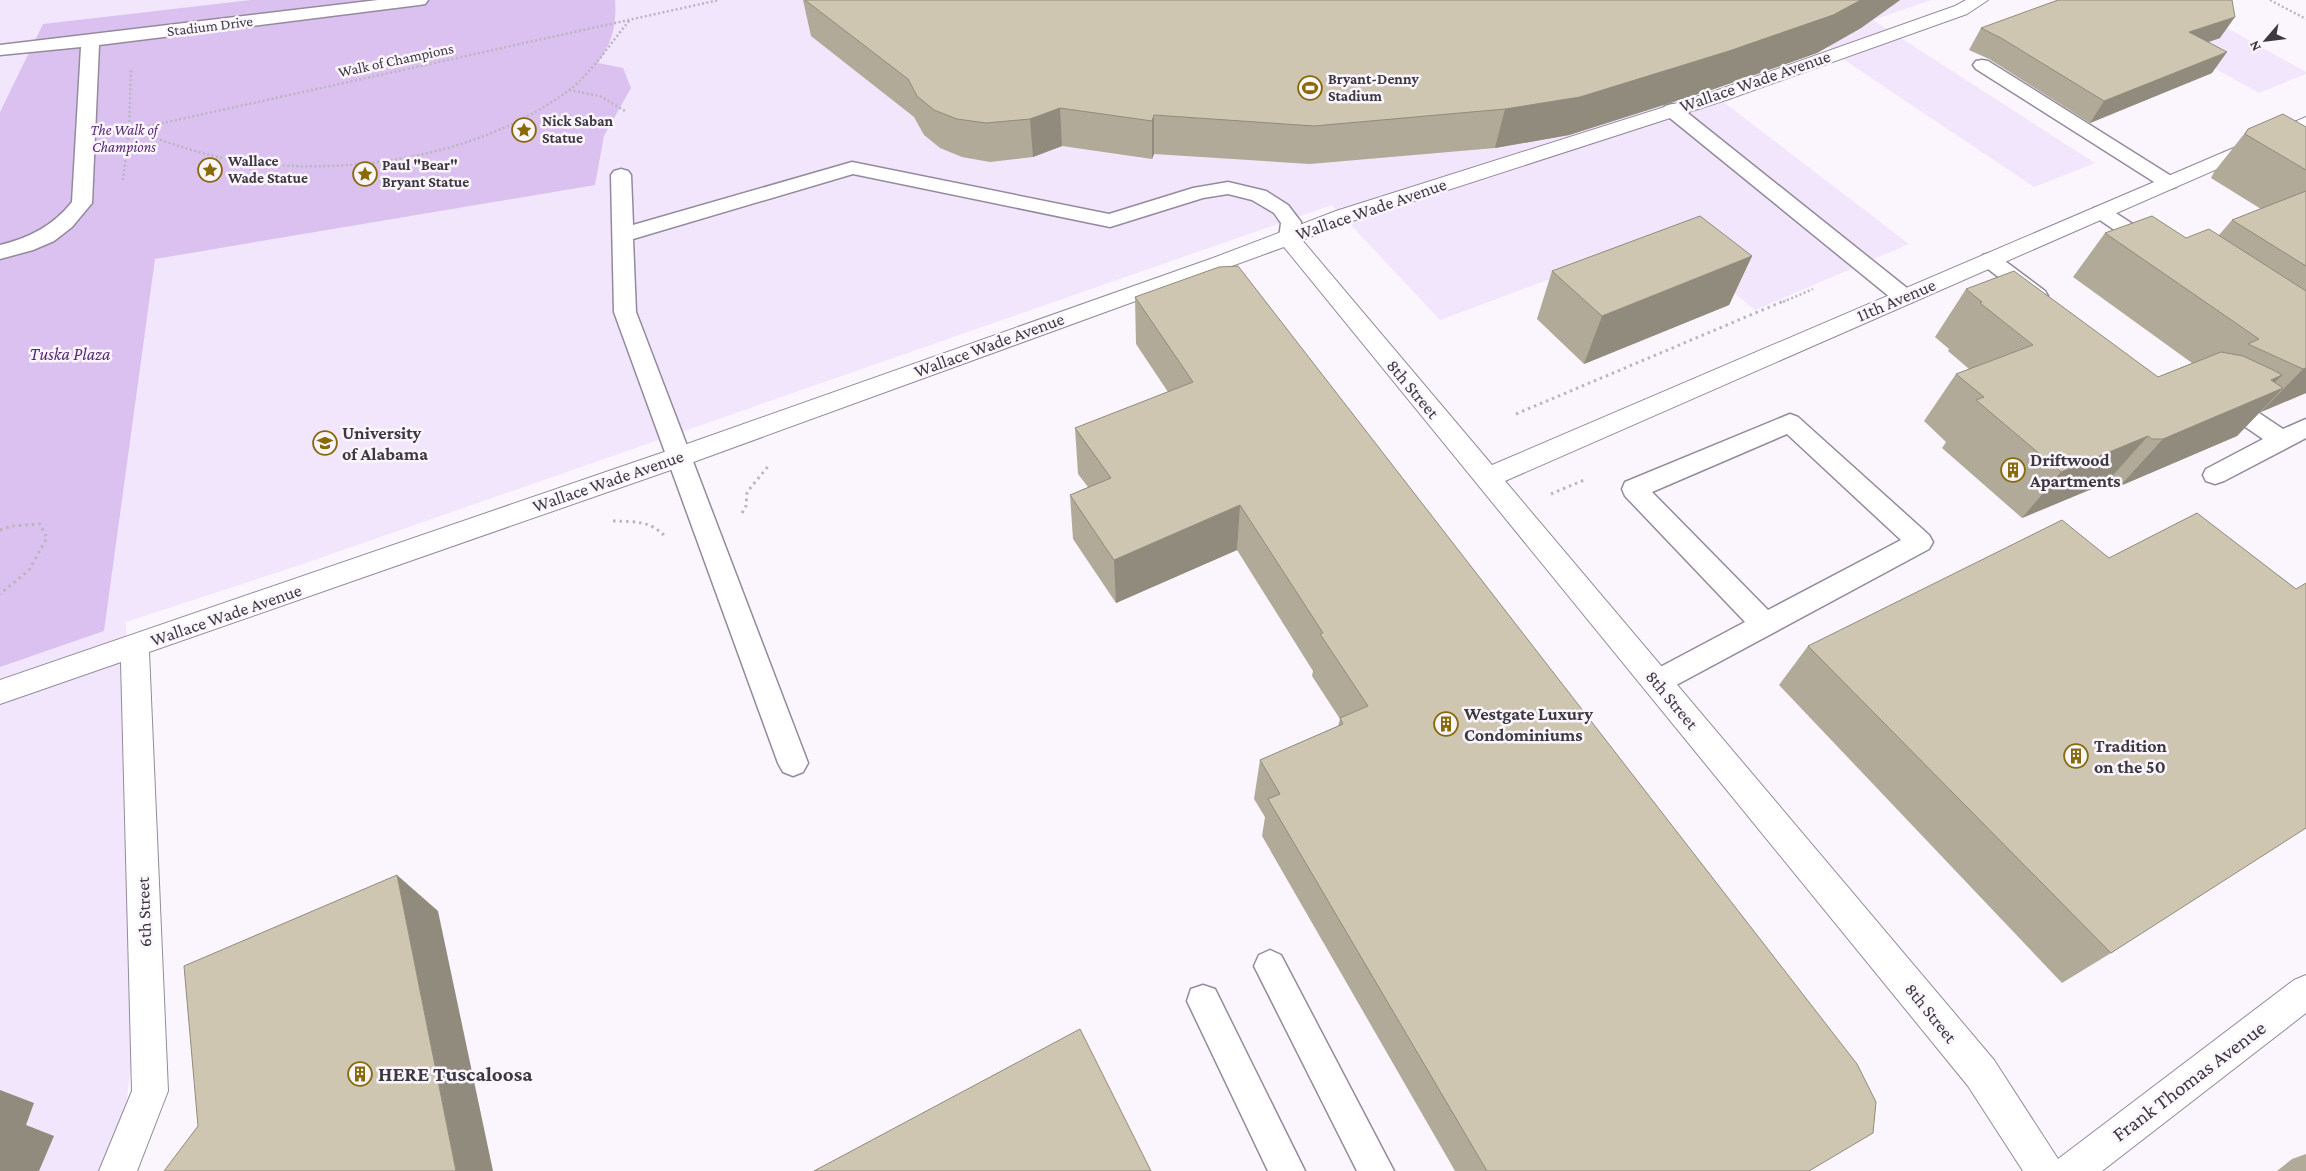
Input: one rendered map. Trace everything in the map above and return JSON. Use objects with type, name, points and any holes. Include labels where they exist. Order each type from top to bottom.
[{"type":"street","name":"Wallace Wade Avenue","points":[[0,692],[135,647],[679,456],[1289,238],[1341,217],[1722,95],[1961,10],[1979,0]]},
{"type":"street","name":"11th Avenue","points":[[1487,478],[2306,123]]},
{"type":"street","name":"8th Street","points":[[1289,238],[1980,1073],[2044,1171]]},
{"type":"street","name":"6th Street","points":[[118,1171],[150,1091],[135,647]]},
{"type":"street","name":"Frank Thomas Avenue","points":[[2072,1171],[2306,992]]},
{"type":"lane","name":"Stadium Drive","points":[[0,50],[90,42],[419,0]]},
{"type":"lane","points":[[0,252],[45,238],[68,222],[82,203],[90,42]]},
{"type":"lane","points":[[1982,65],[2169,182]]},
{"type":"lane","points":[[1672,110],[1904,297]]},
{"type":"lane","points":[[623,235],[852,168],[1110,221],[1200,192],[1228,188],[1259,195],[1281,209],[1291,222],[1289,238]]},
{"type":"lane","points":[[621,175],[626,312],[794,763]]},
{"type":"lane","points":[[2101,212],[2170,258]]},
{"type":"lane","points":[[1990,260],[2051,306]]},
{"type":"lane","points":[[2208,394],[2232,405],[2282,441]]},
{"type":"lane","points":[[1657,682],[1920,542],[1790,423],[1634,490],[1764,624]]},
{"type":"lane","points":[[2215,475],[2306,428]]},
{"type":"lane","points":[[1270,966],[1376,1171]]},
{"type":"lane","points":[[1203,1001],[1287,1171]]},
{"type":"path","name":"Walk of Champions","points":[[85,140],[719,0]]},
{"type":"path","points":[[2270,0],[2306,19]]},
{"type":"path","points":[[131,65],[129,130],[246,162],[326,166],[370,162],[460,142],[527,114],[568,90],[630,20]]},
{"type":"path","points":[[568,90],[600,96],[625,111]]},
{"type":"path","points":[[1516,414],[1813,289]]},
{"type":"path","points":[[0,530],[12,526],[40,524],[47,538],[38,561],[16,583],[0,594]]},
{"type":"shaded area","name":"University of Alabama","points":[[0,0],[1931,0],[1873,20],[2095,163],[2034,187],[1840,57],[1817,39],[1696,81],[1909,244],[1755,310],[1665,236],[1440,320],[1332,205],[300,565],[126,622],[133,1049],[123,1129],[104,1171],[0,1171]]},
{"type":"shaded area","points":[[2091,0],[2177,0],[2306,72],[2306,74],[2259,93]]},
{"type":"green space","name":"The Walk of Champions","points":[[251,0],[615,0],[613,33],[598,63],[623,68],[631,88],[604,136],[595,185],[155,259],[104,631],[0,667],[0,112],[43,24]]},
{"type":"building","name":"Bryant-Denny Stadium","points":[[805,0],[1861,0],[1833,15],[1729,51],[1580,97],[1505,109],[1314,126],[1154,115],[1152,121],[1060,108],[1030,119],[986,123],[957,119],[934,110],[917,96],[908,79]]},
{"type":"building","points":[[2058,0],[2232,0],[2235,17],[2189,32],[2227,52],[2104,101],[2001,38],[1981,28]]},
{"type":"building","points":[[2283,114],[2306,127],[2306,170],[2245,134],[2248,129]]},
{"type":"building","points":[[2306,191],[2306,266],[2232,220]]},
{"type":"building","points":[[1700,216],[1752,256],[1602,316],[1552,271]]},
{"type":"building","points":[[2152,216],[2186,238],[2209,229],[2306,291],[2306,368],[2303,369],[2248,344],[2259,339],[2105,233]]},
{"type":"building","name":"Westgate Luxury Condominiums","points":[[1238,266],[1857,1064],[1876,1102],[1873,1133],[1809,1171],[1487,1171],[1268,799],[1280,794],[1260,760],[1343,724],[1340,718],[1368,706],[1320,634],[1323,633],[1240,505],[1114,560],[1070,495],[1111,478],[1075,428],[1193,382],[1135,297],[1219,267]]},
{"type":"building","points":[[2014,271],[2158,377],[2221,352],[2243,356],[2282,375],[2271,380],[2283,388],[2163,439],[2152,439],[2148,436],[2061,472],[1976,400],[1984,397],[1956,374],[2033,345],[1980,303],[1982,302],[1966,289]]},
{"type":"building","name":"Tradition on the 50","points":[[2197,513],[2296,589],[2306,583],[2306,828],[2111,953],[1808,646],[2062,520],[2109,558]]},
{"type":"building","name":"HERE Tuscaloosa","points":[[397,875],[456,1171],[164,1171],[198,1126],[184,966]]},
{"type":"building","points":[[1080,1029],[1151,1171],[814,1171]]},
{"type":"place","name":"Bryant-Denny Stadium","points":[[1310,88]]},
{"type":"place","name":"Nick Saban Statue","points":[[524,130]]},
{"type":"place","name":"Wallace Wade Statue","points":[[210,170]]},
{"type":"place","name":"Paul \"Bear\" Bryant Statue","points":[[365,174]]},
{"type":"place","name":"University of Alabama","points":[[325,443]]},
{"type":"place","name":"Driftwood Apartments","points":[[2013,470]]},
{"type":"place","name":"Westgate Luxury Condominiums","points":[[1446,724]]},
{"type":"place","name":"Tradition on the 50","points":[[2076,756]]},
{"type":"place","name":"HERE Tuscaloosa","points":[[360,1074]]},
{"type":"park label","name":"Tuska Plaza","points":[[70,354]]}]
